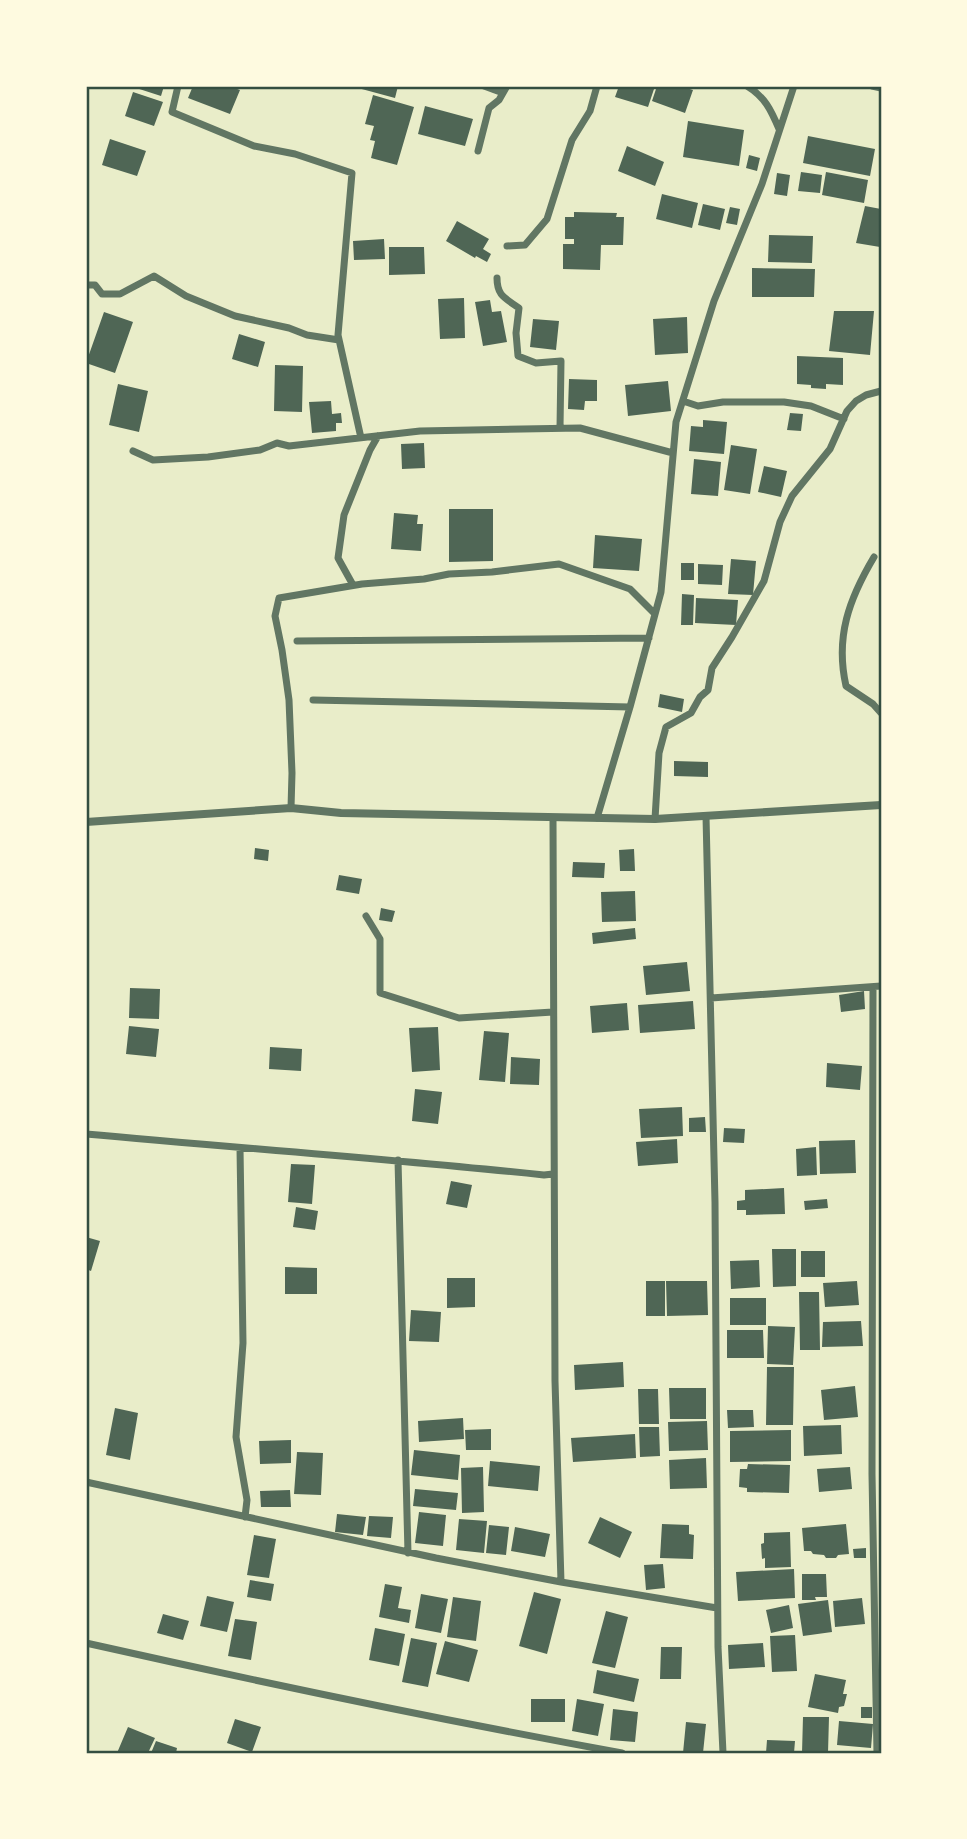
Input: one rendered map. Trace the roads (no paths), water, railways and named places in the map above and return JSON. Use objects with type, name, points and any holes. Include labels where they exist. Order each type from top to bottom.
[{"type":"street","points":[[178,86],[172,112],[254,146],[295,154],[352,173],[338,335],[361,438]]},
{"type":"street","points":[[478,150],[489,108],[499,100],[505,89],[484,86]]},
{"type":"street","points":[[508,246],[525,245],[547,219],[572,140],[590,111],[597,86]]},
{"type":"street","points":[[747,86],[770,107],[779,130]]},
{"type":"street","points":[[597,818],[661,592],[676,422],[714,301],[762,184],[794,86]]},
{"type":"street","points":[[872,86],[881,88]]},
{"type":"street","points":[[86,285],[95,285],[102,294],[120,294],[154,276],[186,296],[235,316],[289,328],[307,335],[339,340]]},
{"type":"street","points":[[497,278],[497,289],[503,297],[519,308],[516,333],[518,356],[536,363],[561,361],[560,428]]},
{"type":"street","points":[[655,819],[659,753],[667,727],[691,713],[700,697],[708,690],[712,668],[764,581],[786,506],[830,449],[847,411],[866,395],[881,391]]},
{"type":"street","points":[[682,401],[698,405],[723,402],[784,402],[811,406],[844,419]]},
{"type":"street","points":[[133,451],[153,460],[208,457],[260,450],[277,443],[289,446],[420,431],[580,428],[673,453]]},
{"type":"street","points":[[353,585],[338,558],[344,515],[378,436]]},
{"type":"street","points":[[874,557],[859,581],[848,608],[843,634],[842,670],[846,686],[873,704],[881,713]]},
{"type":"street","points":[[291,808],[289,700],[275,616],[279,598],[353,585],[559,565],[630,589],[655,614]]},
{"type":"street","points":[[297,641],[649,638]]},
{"type":"street","points":[[313,700],[630,707]]},
{"type":"street","points":[[86,822],[291,808],[341,813],[655,819],[881,805]]},
{"type":"street","points":[[706,816],[715,1202],[717,1608],[723,1753]]},
{"type":"street","points":[[553,818],[555,1381],[561,1582]]},
{"type":"street","points":[[366,916],[380,939],[380,993],[459,1018],[553,1012]]},
{"type":"street","points":[[711,998],[877,986],[872,1474],[877,1753]]},
{"type":"street","points":[[86,1133],[553,1174]]},
{"type":"street","points":[[240,1148],[243,1343],[236,1437],[247,1500],[245,1517]]},
{"type":"street","points":[[398,1160],[408,1553]]},
{"type":"street","points":[[86,1482],[408,1553],[717,1608]]},
{"type":"street","points":[[86,1643],[404,1712],[622,1753]]}]
